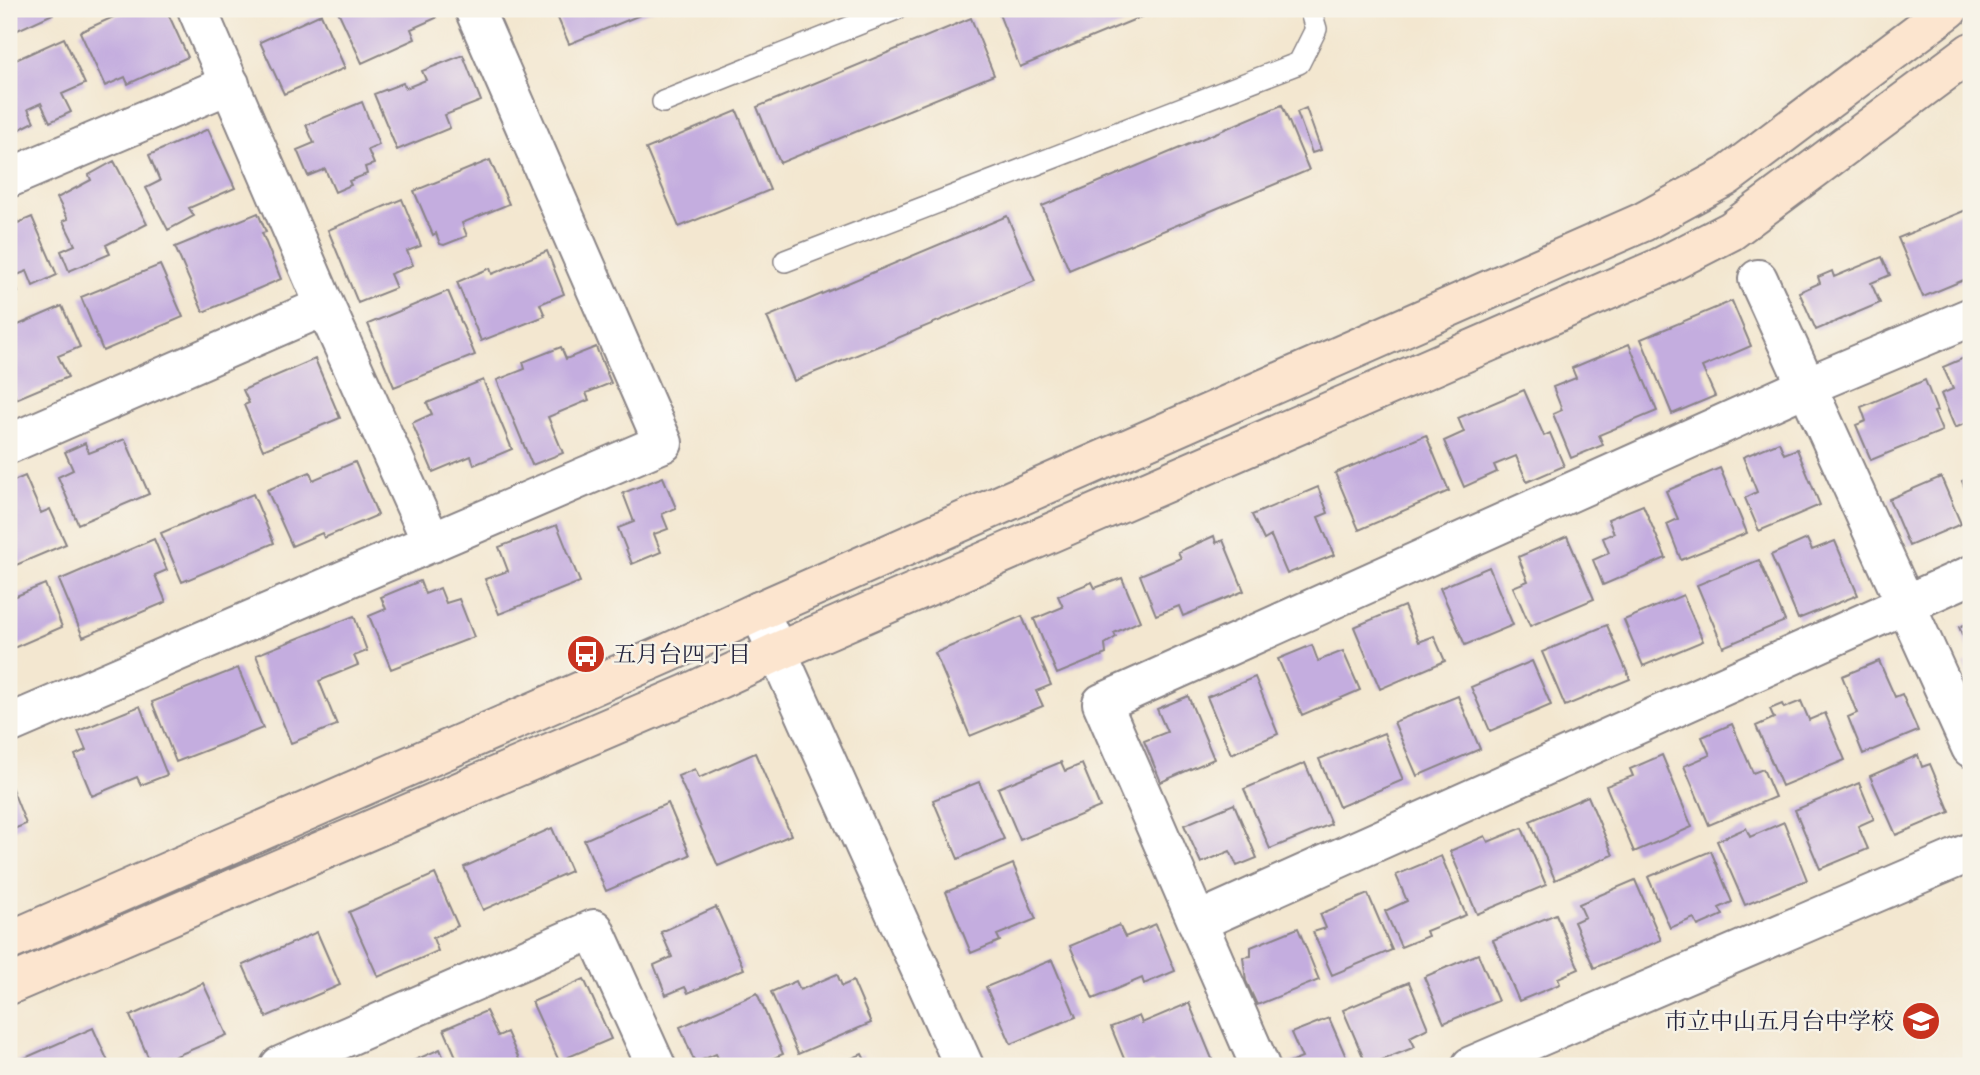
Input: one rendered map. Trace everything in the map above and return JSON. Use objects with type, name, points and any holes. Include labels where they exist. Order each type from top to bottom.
[{"type":"street","points":[[197,9],[325,306],[432,543]]},
{"type":"street","points":[[9,724],[663,443],[474,9]]},
{"type":"street","points":[[9,940],[668,653],[1643,222],[1727,176],[1949,9]]},
{"type":"street","points":[[9,985],[687,694],[777,652],[1659,268],[1731,231],[1971,52]]},
{"type":"street","points":[[9,178],[230,84]]},
{"type":"street","points":[[1758,279],[1971,748]]},
{"type":"street","points":[[9,444],[325,306]]},
{"type":"street","points":[[1260,1066],[1102,703],[1807,386],[1971,317]]},
{"type":"street","points":[[1197,922],[1971,575]]},
{"type":"street","points":[[758,611],[964,1066]]},
{"type":"street","points":[[1471,1066],[1971,852]]},
{"type":"street","points":[[280,1066],[594,929],[656,1066]]},
{"type":"lane","points":[[663,102],[896,9]]},
{"type":"lane","points":[[785,261],[1299,63],[1316,29],[1310,9]]},
{"type":"building","points":[[9,9],[54,9],[55,13],[9,34]]},
{"type":"building","points":[[131,9],[166,9],[188,57],[128,84],[125,77],[105,86],[80,32]]},
{"type":"building","points":[[337,9],[432,9],[436,18],[411,29],[415,39],[362,63]]},
{"type":"building","points":[[554,9],[655,9],[569,44]]},
{"type":"building","points":[[997,9],[1160,9],[1020,67]]},
{"type":"building","points":[[321,14],[345,68],[284,94],[260,42]]},
{"type":"building","points":[[971,18],[994,75],[780,163],[757,107]]},
{"type":"building","points":[[64,38],[85,84],[62,94],[71,112],[50,122],[41,103],[28,109],[34,122],[12,133],[9,125],[9,63]]},
{"type":"building","points":[[463,55],[481,101],[445,115],[450,128],[397,150],[374,94],[403,83],[406,88],[426,80],[422,71]]},
{"type":"building","points":[[362,102],[379,145],[368,150],[374,164],[365,167],[367,174],[349,181],[351,185],[335,192],[325,169],[308,176],[297,150],[314,143],[306,125]]},
{"type":"building","points":[[1282,105],[1309,170],[1069,270],[1042,206]]},
{"type":"building","points":[[1306,108],[1321,150],[1312,153],[1297,112]]},
{"type":"building","points":[[737,111],[770,190],[679,227],[646,149]]},
{"type":"building","points":[[208,129],[235,188],[189,208],[194,216],[168,230],[146,188],[160,181],[149,155]]},
{"type":"building","points":[[490,160],[509,204],[462,223],[467,236],[440,244],[436,233],[433,235],[414,191]]},
{"type":"building","points":[[114,161],[147,224],[106,245],[110,254],[69,271],[61,251],[75,245],[63,221],[68,219],[57,198],[91,180],[89,175]]},
{"type":"building","points":[[402,199],[421,246],[407,251],[413,265],[390,274],[396,288],[358,303],[328,230]]},
{"type":"building","points":[[1971,208],[1971,277],[1923,297],[1898,238]]},
{"type":"building","points":[[13,213],[18,223],[32,217],[57,275],[33,286],[27,271],[12,277],[18,292],[9,296],[9,214]]},
{"type":"building","points":[[258,213],[266,232],[262,233],[281,279],[203,312],[175,247]]},
{"type":"building","points":[[1007,216],[1035,281],[794,381],[767,317]]},
{"type":"building","points":[[547,251],[564,294],[540,304],[545,316],[481,341],[457,282],[490,268],[492,274]]},
{"type":"building","points":[[1882,257],[1890,275],[1871,283],[1880,303],[1816,330],[1799,292],[1820,283],[1818,277],[1832,271],[1834,277]]},
{"type":"building","points":[[160,265],[183,317],[103,351],[81,297]]},
{"type":"building","points":[[448,291],[475,355],[394,387],[368,324]]},
{"type":"building","points":[[1732,301],[1751,346],[1702,367],[1715,396],[1672,414],[1641,339]]},
{"type":"building","points":[[62,306],[80,347],[58,356],[68,377],[16,399],[9,380],[9,329]]},
{"type":"building","points":[[1629,344],[1657,411],[1599,435],[1603,445],[1571,458],[1553,414],[1562,410],[1553,387],[1576,378],[1572,368]]},
{"type":"building","points":[[561,347],[566,359],[596,347],[611,383],[586,393],[589,400],[548,417],[563,453],[532,465],[497,380],[525,369],[523,362]]},
{"type":"building","points":[[1971,355],[1971,421],[1955,428],[1941,394],[1953,389],[1943,367]]},
{"type":"building","points":[[315,359],[340,418],[263,450],[244,405],[249,403],[243,390]]},
{"type":"building","points":[[483,380],[512,449],[474,465],[471,456],[433,472],[412,423],[432,414],[427,403]]},
{"type":"building","points":[[1925,380],[1942,431],[1871,460],[1856,425],[1866,421],[1861,407]]},
{"type":"building","points":[[1524,390],[1544,436],[1550,433],[1564,466],[1527,482],[1516,456],[1494,465],[1497,472],[1464,487],[1444,441],[1464,432],[1458,418]]},
{"type":"building","points":[[1426,435],[1449,491],[1359,530],[1335,473]]},
{"type":"building","points":[[125,439],[149,494],[78,524],[58,477],[73,470],[65,452],[85,443],[89,453]]},
{"type":"building","points":[[1779,442],[1784,454],[1797,449],[1820,505],[1759,531],[1745,498],[1757,492],[1743,457]]},
{"type":"building","points":[[355,462],[378,515],[324,538],[322,533],[292,546],[267,490],[310,472],[313,480]]},
{"type":"building","points":[[1720,468],[1747,533],[1681,560],[1667,524],[1678,519],[1666,491]]},
{"type":"building","points":[[25,476],[41,513],[50,509],[66,544],[9,568],[9,483]]},
{"type":"building","points":[[663,477],[676,508],[662,514],[668,529],[654,534],[661,552],[632,564],[618,528],[634,522],[623,493]]},
{"type":"building","points":[[1941,477],[1961,524],[1909,546],[1889,499]]},
{"type":"building","points":[[1971,477],[1971,504],[1962,481]]},
{"type":"building","points":[[1318,487],[1328,513],[1318,517],[1334,555],[1287,574],[1271,536],[1264,540],[1252,515]]},
{"type":"building","points":[[253,494],[274,543],[182,582],[161,533]]},
{"type":"building","points":[[1643,505],[1666,558],[1603,585],[1593,560],[1609,553],[1603,538],[1614,533],[1608,519]]},
{"type":"building","points":[[557,525],[580,582],[499,614],[485,579],[508,571],[499,547]]},
{"type":"building","points":[[1214,536],[1216,543],[1223,540],[1244,591],[1183,616],[1179,606],[1156,615],[1140,575],[1181,558],[1178,552]]},
{"type":"building","points":[[1567,536],[1594,599],[1530,626],[1513,587],[1528,581],[1518,557]]},
{"type":"building","points":[[154,539],[167,570],[155,575],[166,602],[83,637],[59,580]]},
{"type":"building","points":[[1807,539],[1812,550],[1835,541],[1858,595],[1798,619],[1771,555]]},
{"type":"building","points":[[1759,560],[1785,621],[1723,647],[1697,585]]},
{"type":"building","points":[[1489,567],[1513,625],[1465,645],[1440,588]]},
{"type":"building","points":[[1122,578],[1140,621],[1114,633],[1116,637],[1105,644],[1106,654],[1057,674],[1034,619],[1063,607],[1058,596],[1092,582],[1095,588]]},
{"type":"building","points":[[420,581],[425,594],[440,588],[446,603],[459,599],[474,637],[391,669],[369,616],[386,609],[381,597]]},
{"type":"building","points":[[45,584],[62,627],[9,650],[9,599]]},
{"type":"building","points":[[1683,595],[1703,641],[1643,666],[1624,620]]},
{"type":"building","points":[[1404,606],[1419,642],[1434,636],[1445,661],[1380,689],[1354,627]]},
{"type":"building","points":[[354,616],[367,651],[354,656],[358,665],[319,681],[337,725],[291,743],[256,655]]},
{"type":"building","points":[[1022,616],[1051,685],[1036,691],[1043,706],[970,736],[935,653]]},
{"type":"building","points":[[1971,622],[1971,655],[1959,627]]},
{"type":"building","points":[[1607,625],[1630,679],[1565,706],[1542,652]]},
{"type":"building","points":[[1312,645],[1318,661],[1343,651],[1360,690],[1302,715],[1278,659]]},
{"type":"building","points":[[1532,661],[1551,705],[1490,731],[1471,687]]},
{"type":"building","points":[[1879,661],[1895,697],[1902,694],[1918,731],[1863,754],[1848,717],[1857,713],[1842,676]]},
{"type":"building","points":[[1971,661],[1971,682],[1964,664]]},
{"type":"building","points":[[238,668],[263,728],[176,762],[152,702]]},
{"type":"building","points":[[1255,677],[1278,734],[1231,754],[1207,697]]},
{"type":"building","points":[[1188,696],[1214,759],[1161,782],[1144,741],[1167,732],[1157,709]]},
{"type":"building","points":[[1458,696],[1480,749],[1417,776],[1394,722]]},
{"type":"building","points":[[1801,701],[1809,720],[1825,713],[1845,760],[1782,786],[1756,726],[1774,718],[1770,709],[1782,704],[1784,708]]},
{"type":"building","points":[[140,706],[167,775],[141,785],[137,777],[92,796],[75,755],[86,750],[78,731]]},
{"type":"building","points":[[1732,724],[1753,773],[1763,769],[1775,797],[1709,825],[1684,766],[1710,755],[1702,737]]},
{"type":"building","points":[[1384,733],[1403,780],[1339,807],[1319,759]]},
{"type":"building","points":[[755,753],[791,835],[718,866],[678,776],[695,769],[699,778]]},
{"type":"building","points":[[1662,755],[1692,827],[1634,852],[1606,786],[1633,776],[1630,769]]},
{"type":"building","points":[[1918,755],[1922,767],[1930,764],[1950,812],[1896,835],[1870,776]]},
{"type":"building","points":[[1061,762],[1065,771],[1082,764],[1100,807],[1020,840],[998,788]]},
{"type":"building","points":[[1305,763],[1331,824],[1270,849],[1244,789]]},
{"type":"building","points":[[9,781],[26,824],[9,831]]},
{"type":"building","points":[[979,782],[1004,839],[958,859],[933,800]]},
{"type":"building","points":[[1859,783],[1874,819],[1858,826],[1868,849],[1820,869],[1795,810]]},
{"type":"building","points":[[1588,796],[1613,855],[1555,880],[1530,821]]},
{"type":"building","points":[[668,803],[690,855],[606,891],[584,840]]},
{"type":"building","points":[[1234,804],[1257,858],[1237,866],[1230,851],[1201,863],[1184,825]]},
{"type":"building","points":[[1784,822],[1807,880],[1745,905],[1717,841],[1746,828],[1750,837]]},
{"type":"building","points":[[552,828],[571,871],[483,910],[464,867]]},
{"type":"building","points":[[1522,828],[1546,885],[1477,914],[1450,851],[1485,836],[1488,842]]},
{"type":"building","points":[[1711,851],[1732,902],[1719,908],[1723,915],[1698,926],[1694,918],[1670,928],[1648,877]]},
{"type":"building","points":[[1441,856],[1466,915],[1426,931],[1428,936],[1401,947],[1385,911],[1407,901],[1396,875]]},
{"type":"building","points":[[1013,864],[1036,919],[997,935],[1000,941],[971,953],[946,892]]},
{"type":"building","points":[[435,874],[458,926],[433,938],[438,951],[378,977],[349,912]]},
{"type":"building","points":[[1635,880],[1661,940],[1594,968],[1574,922],[1585,917],[1579,904]]},
{"type":"building","points":[[1368,894],[1392,950],[1332,975],[1313,932],[1326,928],[1320,914]]},
{"type":"building","points":[[716,907],[744,969],[688,993],[685,987],[666,995],[654,965],[672,957],[661,932]]},
{"type":"building","points":[[1556,914],[1579,969],[1558,978],[1560,984],[1519,1001],[1493,940]]},
{"type":"building","points":[[1156,924],[1175,971],[1144,984],[1142,978],[1093,999],[1070,946],[1119,925],[1125,937]]},
{"type":"building","points":[[1298,928],[1319,980],[1257,1005],[1246,981],[1243,957],[1251,956],[1251,947]]},
{"type":"building","points":[[317,932],[340,985],[266,1017],[243,965]]},
{"type":"building","points":[[1478,954],[1498,1001],[1444,1023],[1424,977]]},
{"type":"building","points":[[1052,960],[1076,1017],[1011,1044],[986,987]]},
{"type":"building","points":[[837,974],[842,986],[853,981],[871,1023],[798,1054],[771,992],[796,981],[800,990]]},
{"type":"building","points":[[584,979],[611,1039],[559,1061],[532,1002]]},
{"type":"building","points":[[1409,982],[1428,1028],[1410,1037],[1415,1047],[1367,1066],[1343,1010]]},
{"type":"building","points":[[203,983],[227,1035],[152,1066],[130,1016]]},
{"type":"building","points":[[757,993],[783,1054],[755,1066],[745,1066],[744,1063],[722,1066],[716,1054],[695,1063],[680,1027]]},
{"type":"building","points":[[1189,1003],[1215,1066],[1154,1066],[1152,1063],[1127,1066],[1111,1027],[1139,1016],[1142,1023]]},
{"type":"building","points":[[486,1011],[498,1036],[507,1032],[522,1066],[460,1066],[444,1029]]},
{"type":"building","points":[[1329,1018],[1350,1066],[1282,1066],[1302,1058],[1291,1033]]},
{"type":"building","points":[[93,1028],[110,1066],[9,1066],[9,1065]]},
{"type":"building","points":[[440,1049],[447,1066],[406,1064]]},
{"type":"building","points":[[862,1054],[868,1066],[834,1066]]},
{"type":"place","name":"五月台四丁目","points":[[586,654]]},
{"type":"place","name":"市立中山五月台中学校","points":[[1921,1021]]}]
